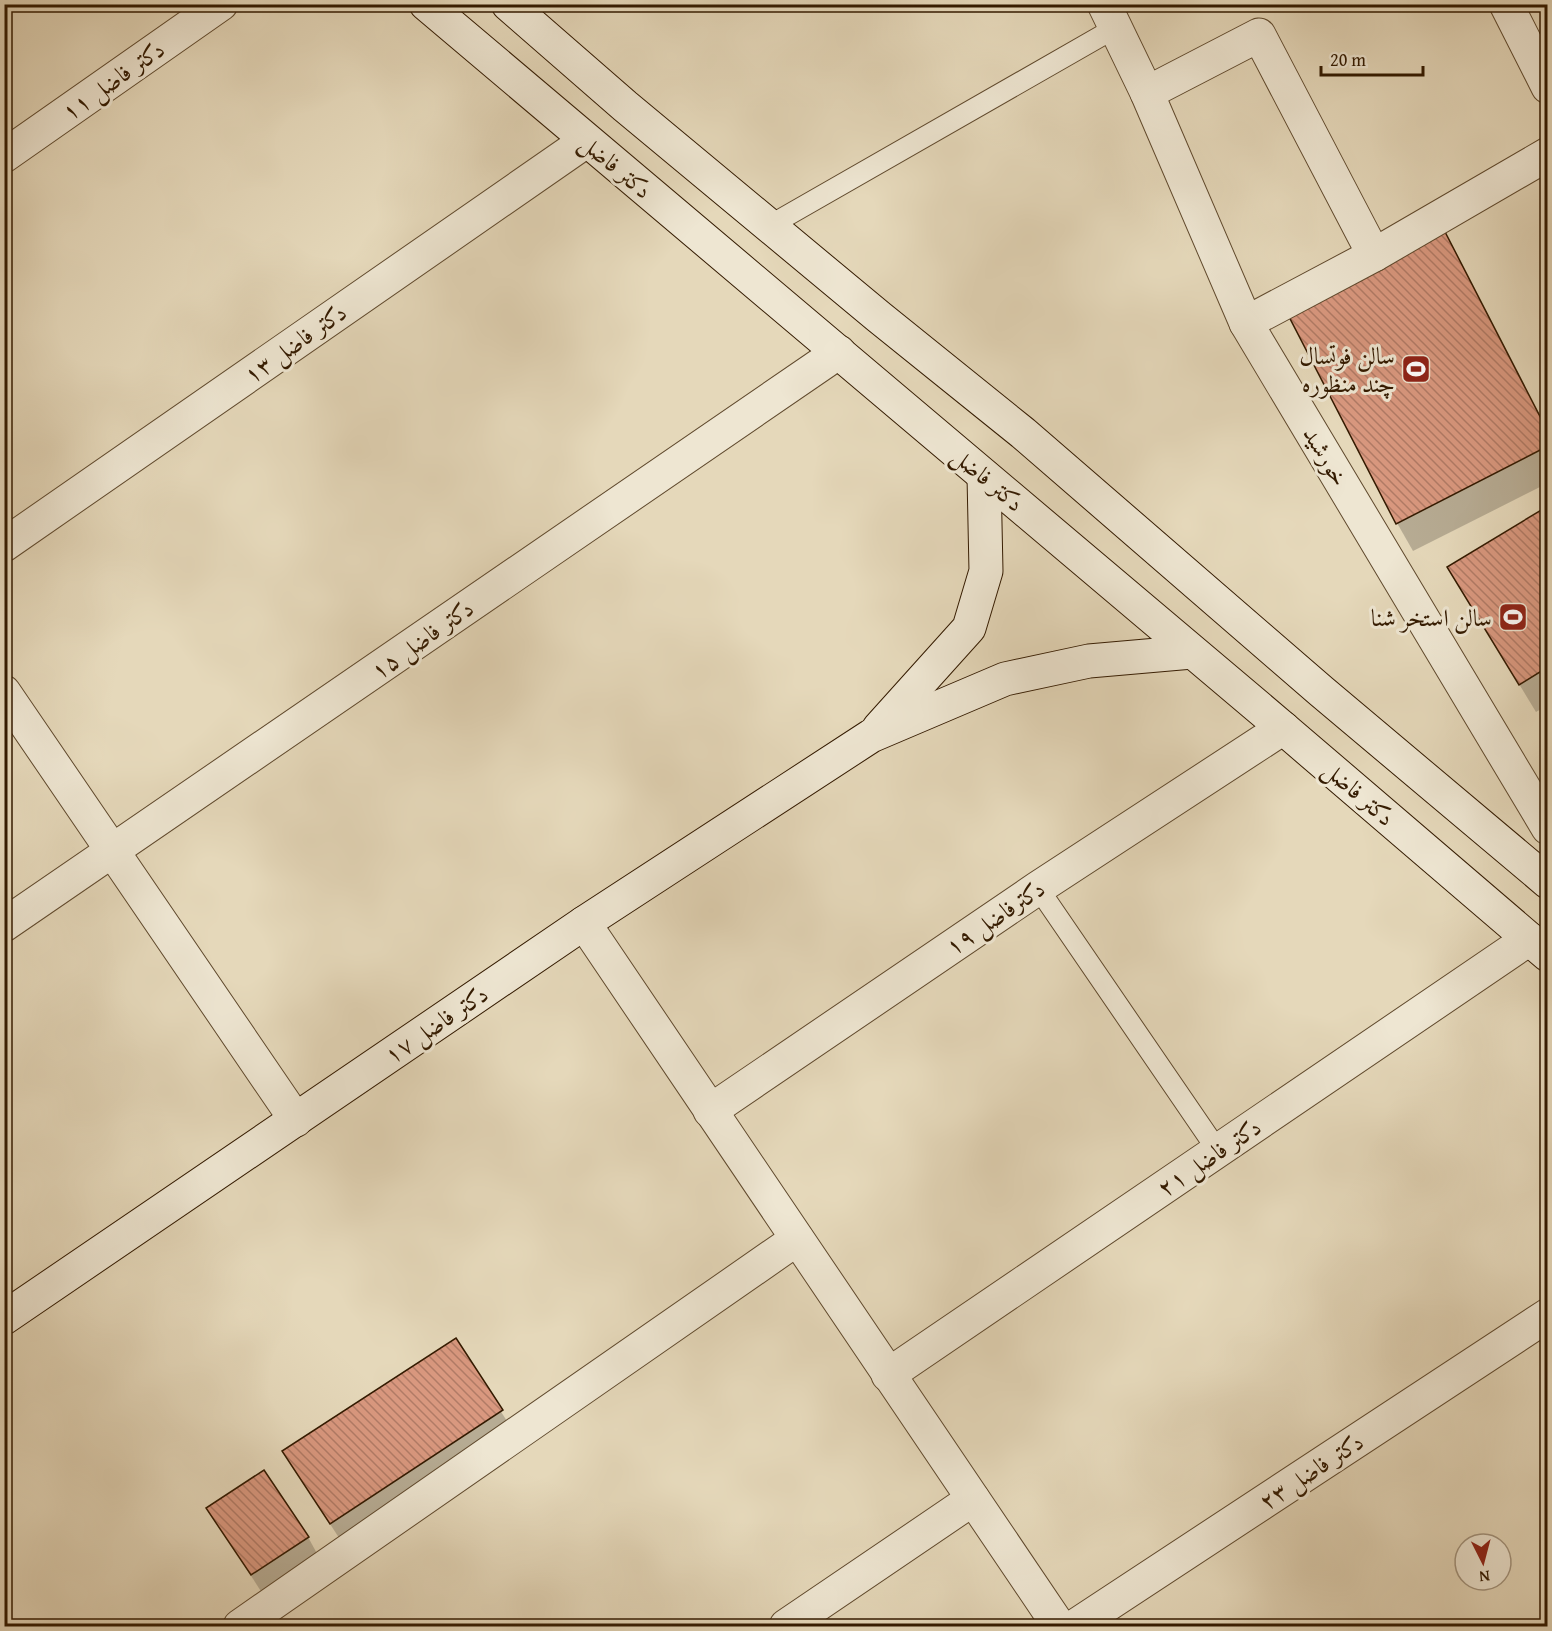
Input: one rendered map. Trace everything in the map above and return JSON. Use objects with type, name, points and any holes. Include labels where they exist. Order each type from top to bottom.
[{"type":"street","name":"دکتر فاضل ۱۱","points":[[4,156],[221,4]]},
{"type":"street","name":"دکتر فاضل","points":[[426,4],[1283,728],[1538,947]]},
{"type":"street","points":[[508,4],[769,226],[1023,433],[1321,691],[1548,882]]},
{"type":"street","points":[[1506,4],[1548,87]]},
{"type":"street","name":"خورشید","points":[[1110,16],[1148,93],[1246,323],[1548,828]]},
{"type":"street","points":[[1148,93],[1259,35],[1374,255]]},
{"type":"street","name":"دکتر فاضل ۱۳","points":[[4,545],[586,141]]},
{"type":"street","points":[[1246,323],[1374,255],[1548,154]]},
{"type":"street","name":"دکتر فاضل ۱۵","points":[[4,926],[839,352]]},
{"type":"street","points":[[871,736],[969,628],[986,572],[984,476]]},
{"type":"street","points":[[871,736],[1005,679],[1089,661],[1192,652]]},
{"type":"street","points":[[4,692],[296,1120]]},
{"type":"street","name":"دکترفاضل ۱۹","points":[[710,1111],[1038,888],[1283,728]]},
{"type":"street","name":"دکتر فاضل ۱۷","points":[[4,1318],[584,924],[871,736]]},
{"type":"street","points":[[584,924],[1059,1626]]},
{"type":"street","name":"دکتر فاضل ۲۱","points":[[888,1375],[1218,1151],[1538,947]]},
{"type":"street","points":[[240,1626],[797,1239]]},
{"type":"street","name":"دکتر فاضل ۲۳","points":[[1075,1626],[1548,1315]]},
{"type":"street","points":[[786,1626],[973,1499]]},
{"type":"lane","points":[[769,226],[1110,16]]},
{"type":"lane","points":[[1038,888],[1218,1151]]},
{"type":"building","name":"سالن فوتسال چند منظوره","points":[[1442,226],[1548,432],[1548,446],[1396,524],[1284,307]]},
{"type":"building","name":"سالن استخر شنا","points":[[1548,506],[1548,667],[1519,685],[1447,567]]},
{"type":"building","points":[[456,1338],[503,1410],[330,1524],[282,1451]]},
{"type":"building","points":[[264,1470],[309,1537],[251,1575],[206,1508]]},
{"type":"place","name":"سالن فوتسال چند منظوره","points":[[1416,369]]},
{"type":"place","name":"سالن استخر شنا","points":[[1513,617]]}]
